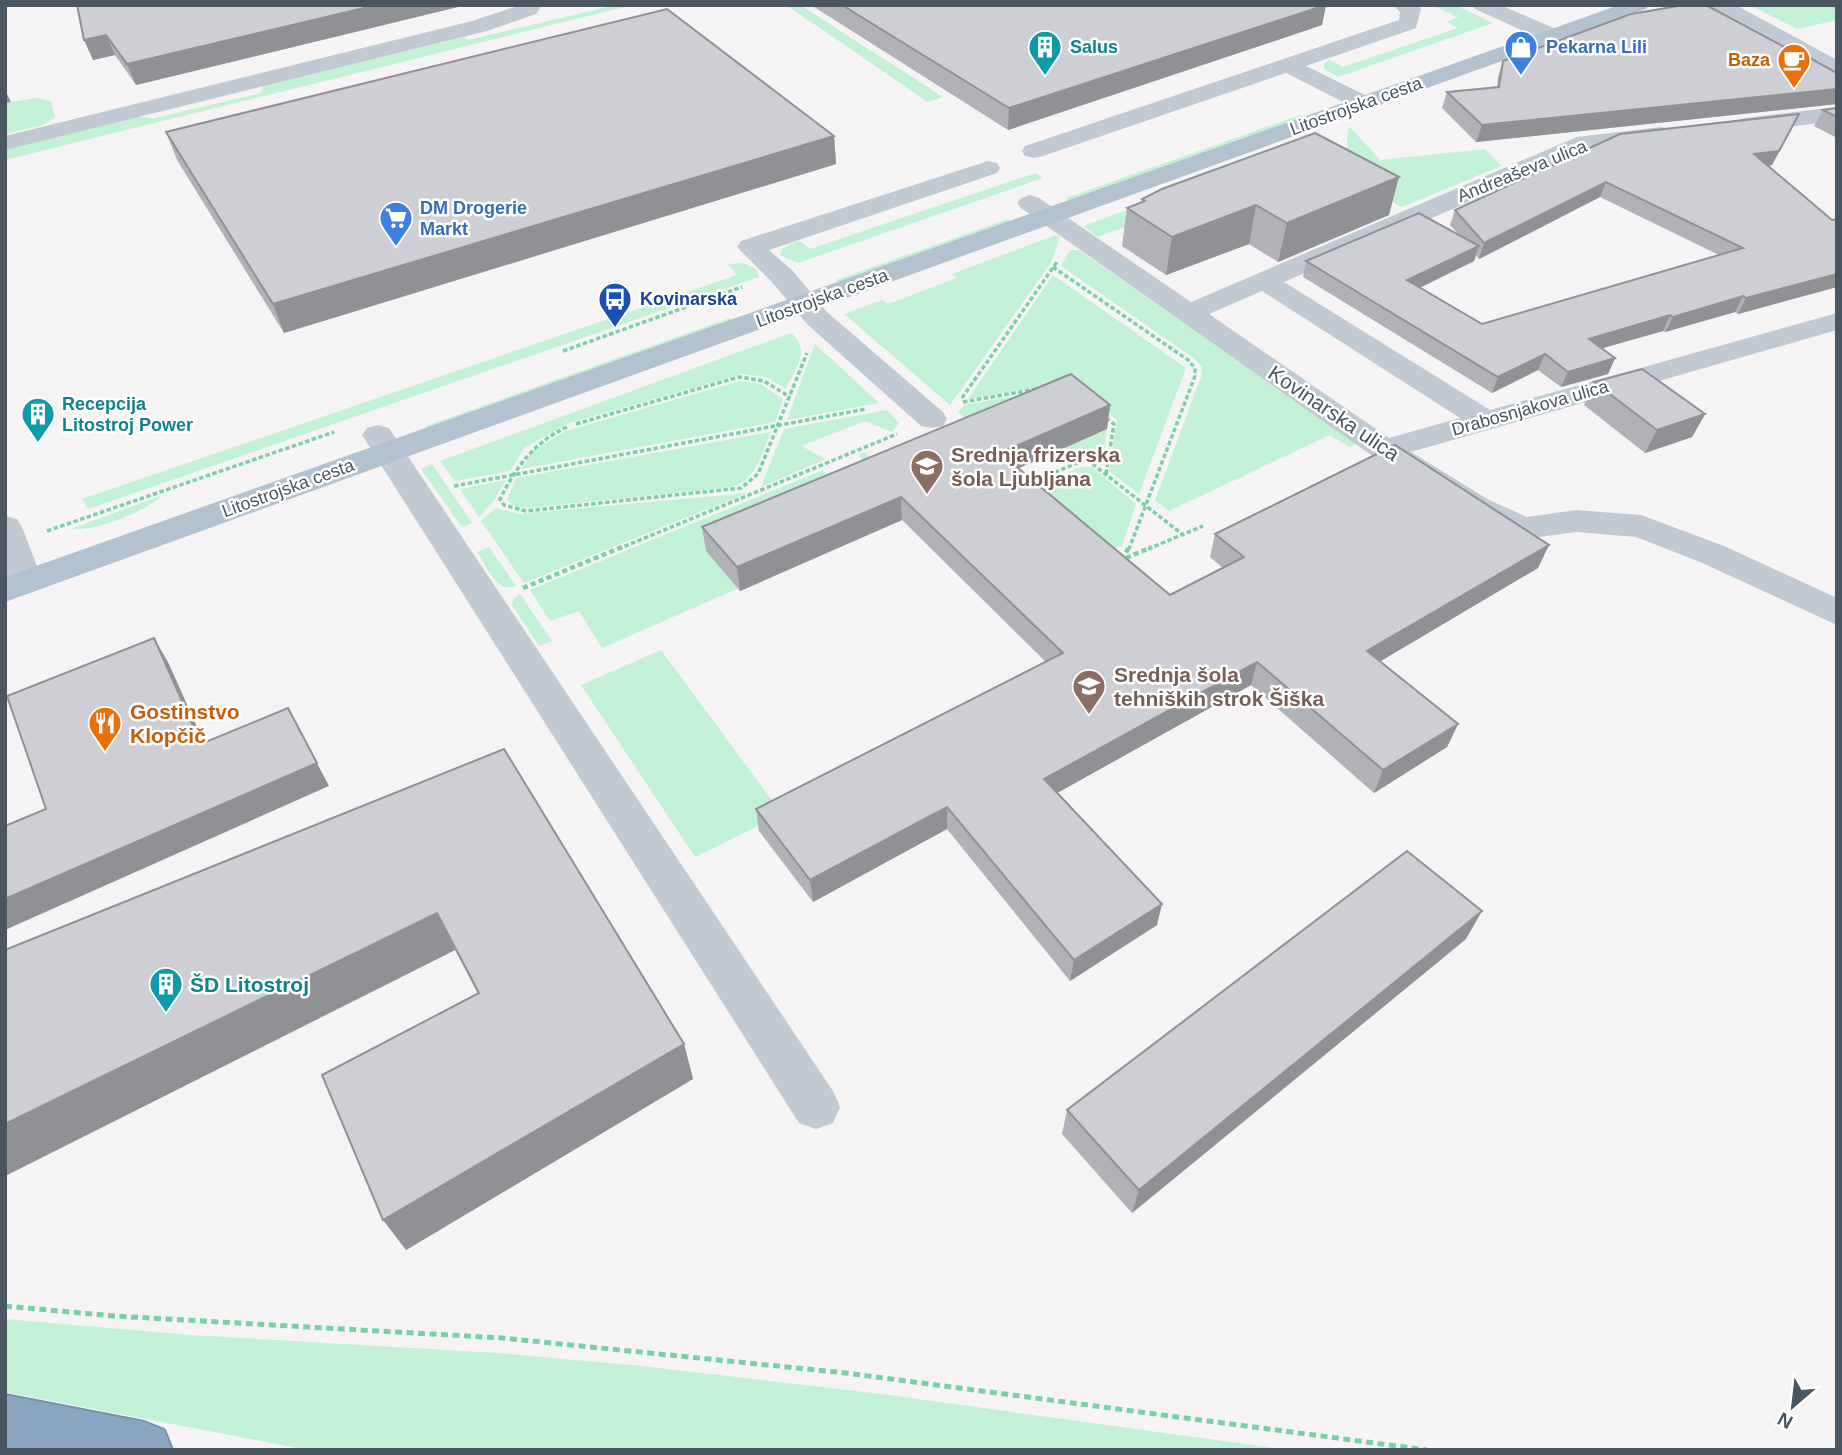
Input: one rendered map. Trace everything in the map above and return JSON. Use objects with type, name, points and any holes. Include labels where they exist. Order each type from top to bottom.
[{"type":"highway","points":[[5,1423],[144,1450]]},
{"type":"main road","name":"Litostrojska cesta","points":[[1542,31],[1593,5]]},
{"type":"main road","name":"Litostrojska cesta","points":[[14,575],[1542,31],[1639,5]]},
{"type":"street","points":[[5,143],[479,26],[529,10],[532,5]]},
{"type":"street","points":[[1034,151],[1409,24],[1411,9],[1403,5]]},
{"type":"street","points":[[1482,5],[1542,31]]},
{"type":"street","points":[[1720,5],[1837,69]]},
{"type":"street","points":[[1287,65],[1353,98]]},
{"type":"street","points":[[1728,127],[1837,114]]},
{"type":"street","name":"Andreaševa ulica","points":[[1264,281],[1586,142],[1688,131]]},
{"type":"street","points":[[922,410],[817,318],[750,247],[988,168]]},
{"type":"street","name":"Kovinarska ulica","points":[[1040,210],[1385,449],[1477,508],[1524,528],[1576,520],[1641,526],[1712,554],[1837,614]]},
{"type":"street","points":[[1188,313],[1264,281],[1485,420]]},
{"type":"street","name":"Drabosnjakova ulica","points":[[1385,449],[1837,321]]},
{"type":"street","points":[[384,443],[816,1107]]},
{"type":"street","points":[[5,527],[14,575]]},
{"type":"path","points":[[1048,387],[959,403],[1073,234]]},
{"type":"path","points":[[1053,267],[1188,360],[1195,368],[1195,376],[1125,558]]},
{"type":"path","points":[[790,397],[758,379],[739,377],[555,432],[526,453],[500,499],[508,508],[519,511],[725,491],[748,485],[758,474],[779,425],[811,344]]},
{"type":"path","points":[[453,486],[779,425],[922,410]]},
{"type":"path","points":[[489,602],[755,493],[922,410]]},
{"type":"path","points":[[1104,416],[1114,424],[1106,474]]},
{"type":"path","points":[[1042,478],[1086,459],[1182,534]]},
{"type":"path","points":[[748,485],[755,493]]},
{"type":"path","points":[[1115,563],[1203,526]]},
{"type":"path","points":[[5,1306],[114,1316],[502,1338],[846,1373],[1427,1450]]},
{"type":"green space","points":[[616,5],[633,5],[5,160],[5,147],[136,117],[155,118],[261,93],[263,86],[464,37],[468,40]]},
{"type":"green space","points":[[786,5],[800,5],[943,97],[928,102]]},
{"type":"green space","points":[[1432,5],[1455,5],[1493,23],[1338,77],[1324,69],[1324,63],[1329,60],[1343,67],[1458,28],[1447,22],[1458,17]]},
{"type":"green space","points":[[1749,5],[1837,5],[1837,20],[1797,29]]},
{"type":"green space","points":[[36,98],[51,101],[55,117],[43,125],[5,134],[5,103]]},
{"type":"green space","points":[[1300,115],[1304,117],[1070,201],[1066,198]]},
{"type":"green space","points":[[1351,128],[1380,160],[1485,149],[1501,166],[1402,207],[1345,176],[1348,129]]},
{"type":"green space","points":[[1288,150],[1305,159],[1098,237],[1083,226]]},
{"type":"green space","points":[[1035,173],[1043,178],[798,263],[780,255],[782,249],[798,240],[810,249]]},
{"type":"green space","points":[[1008,219],[1012,222],[839,283],[836,280]]},
{"type":"green space","points":[[1056,235],[1060,237],[1051,263],[950,405],[844,314],[882,300],[888,304],[957,278],[952,274]]},
{"type":"green space","points":[[1070,250],[1079,250],[1357,443],[1349,447],[1330,435],[1169,511],[1155,500],[1202,368],[1195,359],[1061,266]]},
{"type":"green space","points":[[743,263],[756,269],[759,277],[88,509],[82,499],[737,275],[728,264]]},
{"type":"green space","points":[[1053,275],[1186,368],[1139,494],[1109,471],[1117,420],[1073,385],[1046,386],[968,399]]},
{"type":"green space","points":[[730,318],[734,321],[429,430],[426,426]]},
{"type":"green space","points":[[791,333],[800,346],[801,353],[786,389],[766,377],[742,374],[569,423],[524,448],[510,471],[455,481],[440,461]]},
{"type":"green space","points":[[815,344],[879,403],[787,420]]},
{"type":"green space","points":[[740,381],[761,384],[783,399],[775,422],[521,469],[534,450],[566,431]]},
{"type":"green space","points":[[1056,389],[975,426],[958,412],[964,405]]},
{"type":"green space","points":[[887,410],[899,423],[892,432],[865,421],[801,446],[826,459],[761,487],[784,429]]},
{"type":"green space","points":[[1107,429],[1103,466],[1089,455],[1079,459],[1065,447]]},
{"type":"green space","points":[[771,432],[753,472],[740,484],[732,487],[527,508],[515,506],[507,500],[516,478]]},
{"type":"green space","points":[[865,452],[883,476],[739,588],[602,648],[579,611],[550,621],[530,590],[823,470],[834,489],[870,474],[859,454]]},
{"type":"green space","points":[[432,464],[472,523],[462,527],[421,469]]},
{"type":"green space","points":[[1080,467],[1092,467],[1136,504],[1122,546],[1093,559],[1018,494]]},
{"type":"green space","points":[[506,480],[479,517],[460,489]]},
{"type":"green space","points":[[747,493],[524,583],[481,521],[496,508],[519,514]]},
{"type":"green space","points":[[163,495],[120,519],[93,527],[71,529]]},
{"type":"green space","points":[[489,547],[516,586],[502,586],[492,577],[477,552]]},
{"type":"green space","points":[[520,594],[552,641],[539,646],[512,605],[513,599]]},
{"type":"green space","points":[[661,650],[782,814],[695,857],[581,685]]},
{"type":"green space","points":[[5,1319],[191,1335],[498,1353],[642,1366],[889,1395],[1288,1450],[308,1450],[5,1392]]},
{"type":"building","points":[[77,5],[377,5],[127,64],[106,35],[84,40]]},
{"type":"building","name":"Salus","points":[[842,5],[1326,5],[1009,108]]},
{"type":"building","points":[[1684,5],[1706,5],[1803,57],[1808,57],[1837,73],[1837,89],[1482,125],[1447,92],[1499,87],[1503,61],[1631,14]]},
{"type":"building","name":"DM Drogerie Markt","points":[[667,9],[834,136],[273,304],[166,132]]},
{"type":"building","points":[[1837,108],[1837,117],[1823,110]]},
{"type":"building","points":[[1799,114],[1779,151],[1754,154],[1832,220],[1837,219],[1837,274],[1746,298],[1743,296],[1673,317],[1670,315],[1589,339],[1615,358],[1568,372],[1545,354],[1498,377],[1306,261],[1419,213],[1479,246],[1407,280],[1482,324],[1743,248],[1606,182],[1484,243],[1455,210],[1620,134]]},
{"type":"building","points":[[1315,133],[1399,177],[1287,223],[1256,205],[1172,237],[1127,208],[1145,201],[1142,199],[1162,189]]},
{"type":"building","points":[[1642,369],[1705,414],[1657,430],[1594,382]]},
{"type":"building","name":"Srednja šola tehniških strok Šiška","points":[[1071,374],[1110,405],[1000,453],[1170,595],[1244,557],[1215,534],[1395,445],[1549,545],[1367,651],[1458,724],[1383,770],[1257,662],[1044,779],[1162,904],[1074,960],[947,807],[810,880],[756,809],[1063,653],[901,497],[737,567],[702,527]]},
{"type":"building","points":[[154,638],[201,744],[288,708],[317,763],[5,899],[5,826],[46,809],[7,696]]},
{"type":"building","name":"ŠD Litostroj","points":[[504,749],[684,1044],[383,1220],[322,1075],[479,993],[437,913],[5,1124],[5,950]]},
{"type":"building","points":[[1407,851],[1482,911],[1139,1190],[1067,1110]]},
{"type":"place","name":"Salus","points":[[1045,77]]},
{"type":"place","name":"Pekarna Lili","points":[[1521,77]]},
{"type":"place","name":"Baza","points":[[1794,90]]},
{"type":"place","name":"DM Drogerie Markt","points":[[396,248]]},
{"type":"place","name":"Kovinarska","points":[[615,329]]},
{"type":"place","name":"Recepcija Litostroj Power","points":[[38,444]]},
{"type":"place","name":"Srednja frizerska šola Ljubljana","points":[[927,496]]},
{"type":"place","name":"Srednja šola tehniških strok Šiška","points":[[1089,716]]},
{"type":"place","name":"Gostinstvo Klopčič","points":[[105,753]]},
{"type":"place","name":"ŠD Litostroj","points":[[166,1014]]}]
